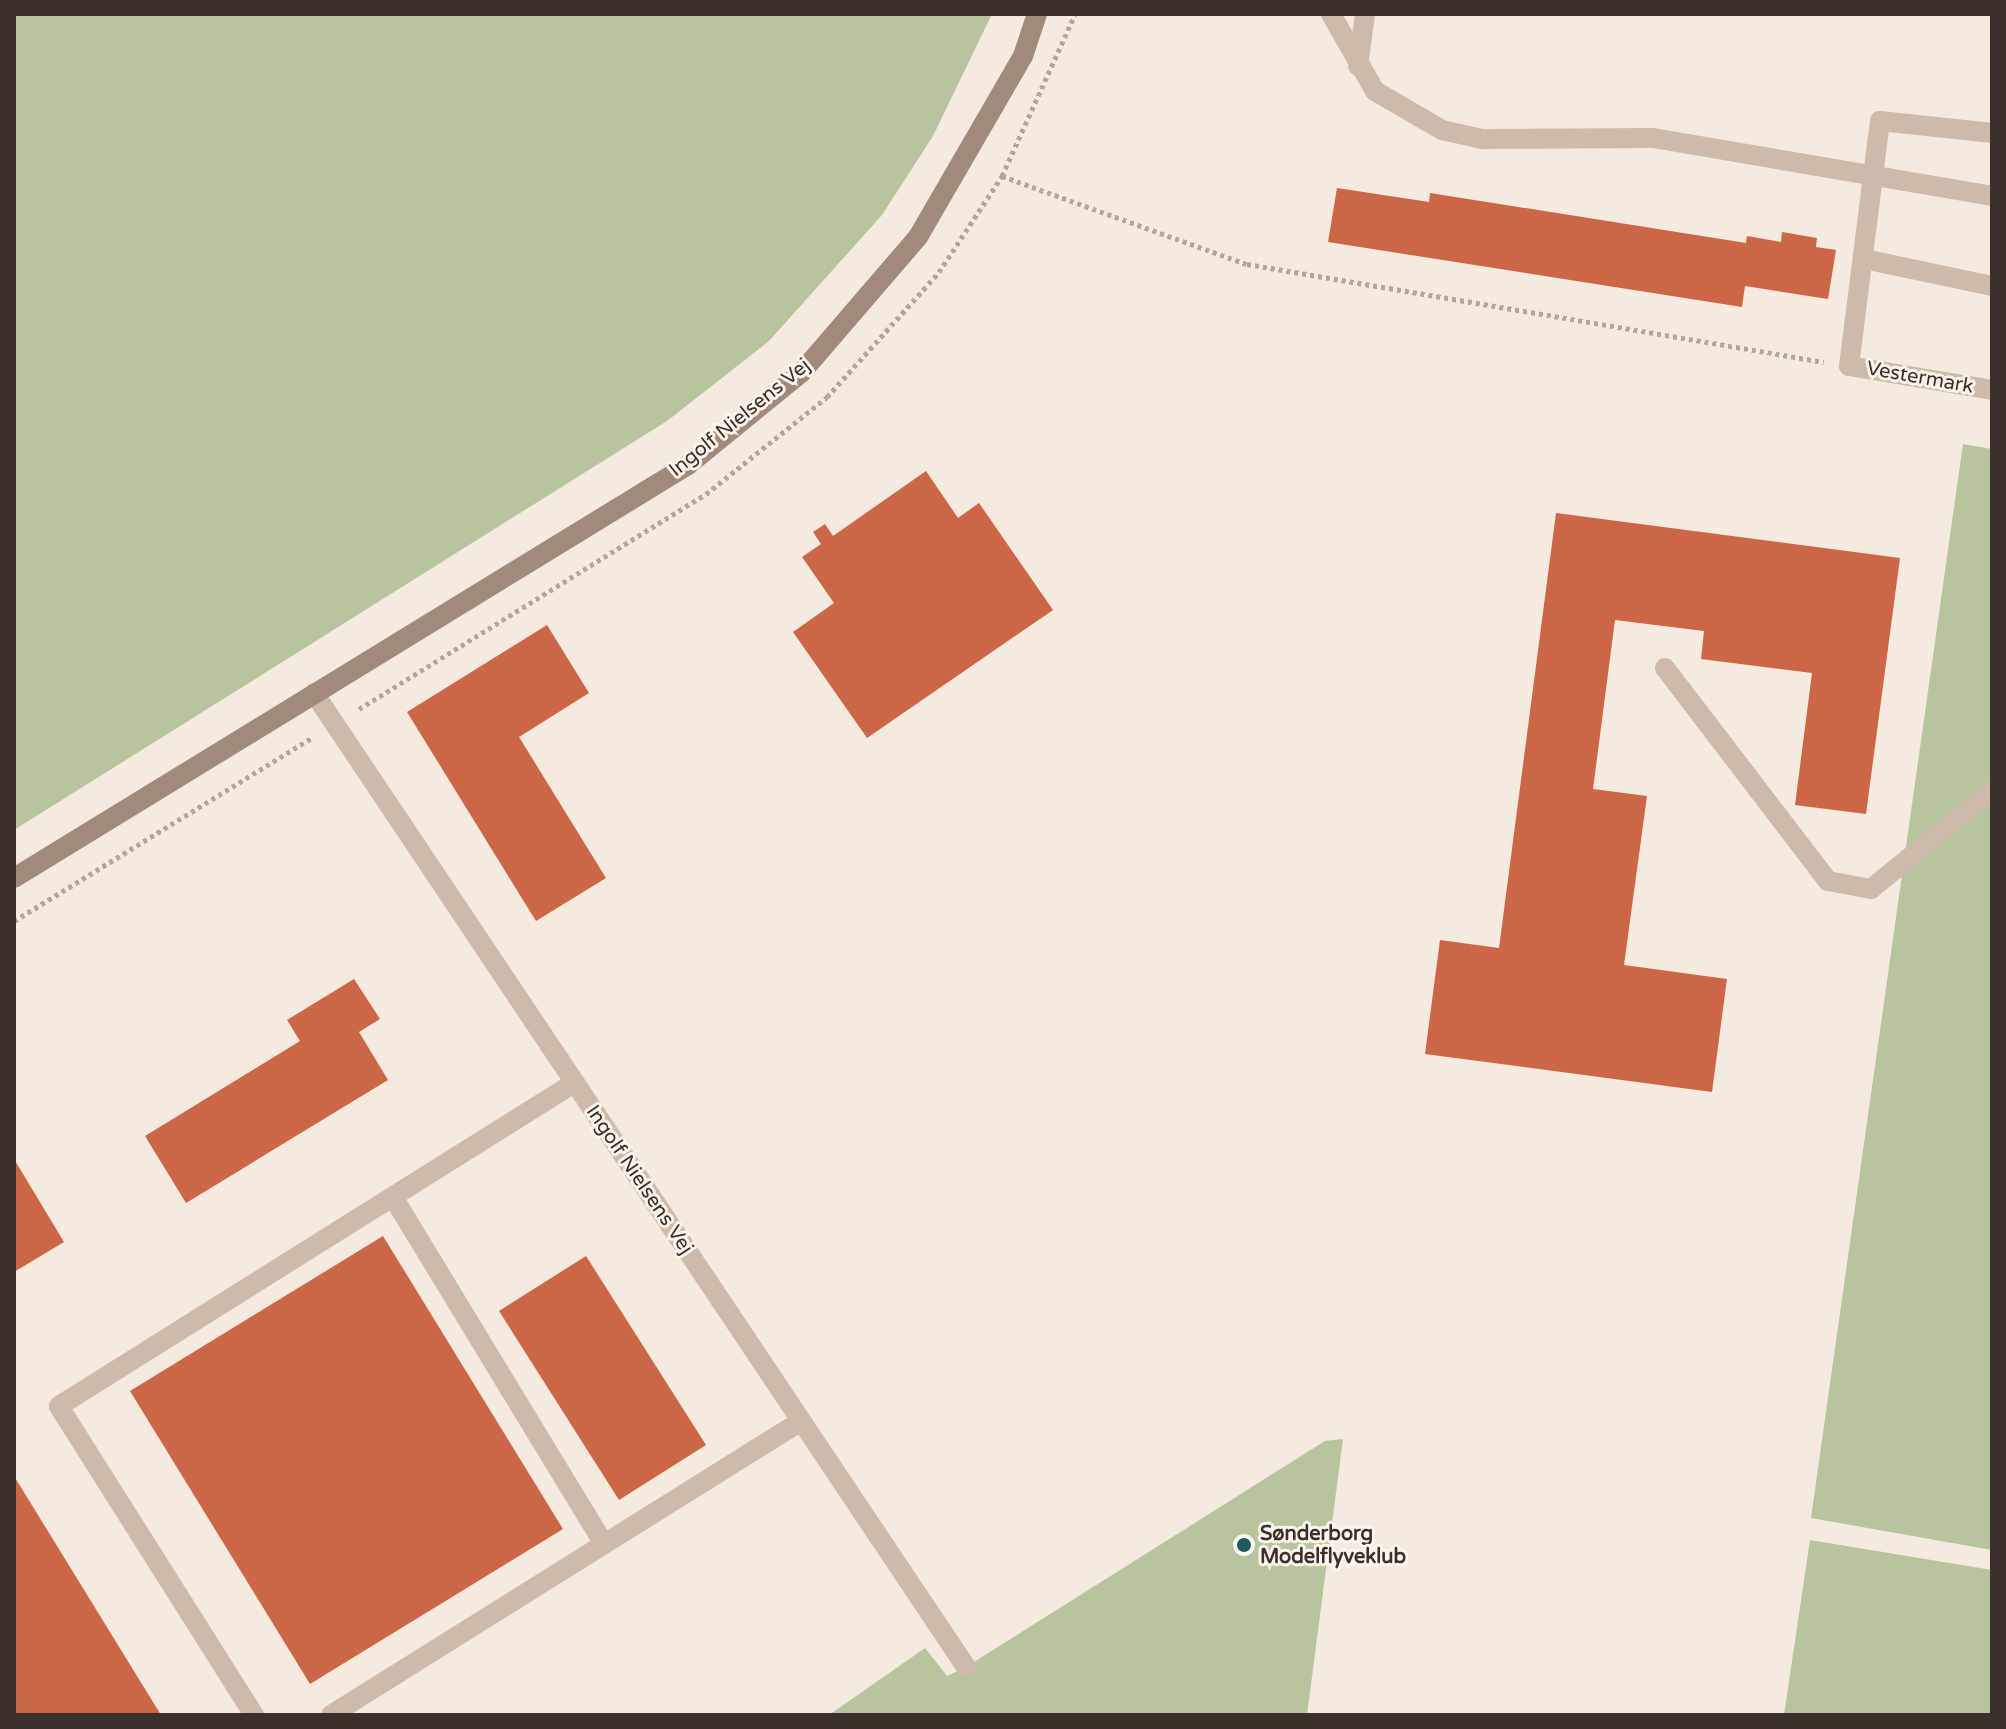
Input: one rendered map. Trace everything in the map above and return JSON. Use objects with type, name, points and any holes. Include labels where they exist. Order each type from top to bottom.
[{"type":"street","name":"Ingolf Nielsens Vej","points":[[14,878],[688,465],[801,373],[918,237],[1003,94],[1037,14]]},
{"type":"street","points":[[1331,14],[1375,91],[1442,130],[1482,139],[1653,138],[1992,196]]},
{"type":"street","points":[[1358,66],[1365,14]]},
{"type":"street","points":[[1849,366],[1876,174],[1880,121],[1992,133]]},
{"type":"street","points":[[1864,259],[1992,286]]},
{"type":"street","name":"Vestermark","points":[[1849,366],[1992,390]]},
{"type":"street","points":[[1665,668],[1828,881],[1871,889],[1992,790]]},
{"type":"street","name":"Ingolf Nielsens Vej","points":[[314,693],[966,1667]]},
{"type":"street","points":[[254,1715],[59,1406],[574,1083]]},
{"type":"street","points":[[393,1197],[604,1544]]},
{"type":"street","points":[[331,1715],[801,1421]]},
{"type":"path","points":[[1002,176],[1247,264],[1849,366]]},
{"type":"green space","points":[[14,14],[992,14],[933,136],[882,215],[769,341],[667,421],[14,830]]},
{"type":"green space","points":[[1963,444],[1992,449],[1992,1550],[1811,1518]]},
{"type":"green space","name":"Sønderborg Modelflyveklub","points":[[1343,1439],[1307,1715],[829,1715],[925,1648],[947,1676],[966,1667],[1325,1441]]},
{"type":"green space","points":[[1810,1540],[1992,1570],[1992,1715],[1784,1715]]},
{"type":"building","points":[[1337,188],[1429,202],[1430,193],[1746,243],[1747,236],[1781,242],[1782,232],[1817,238],[1816,247],[1836,250],[1828,299],[1745,286],[1742,307],[1328,242]]},
{"type":"building","points":[[926,471],[958,518],[979,503],[1053,610],[867,738],[793,632],[834,603],[802,557],[821,544],[813,532],[825,524],[833,536]]},
{"type":"building","points":[[1556,513],[1900,558],[1866,814],[1795,805],[1812,673],[1701,659],[1704,631],[1615,620],[1593,789],[1647,796],[1624,965],[1727,979],[1712,1092],[1425,1054],[1440,940],[1499,948]]},
{"type":"building","points":[[547,625],[589,693],[519,737],[606,878],[536,921],[407,712]]},
{"type":"building","points":[[354,979],[380,1019],[359,1032],[388,1080],[186,1203],[145,1136],[300,1041],[287,1020]]},
{"type":"building","points":[[14,1159],[64,1242],[14,1272]]},
{"type":"building","points":[[383,1236],[563,1529],[310,1684],[130,1391]]},
{"type":"building","points":[[586,1256],[706,1445],[619,1500],[499,1311]]},
{"type":"building","points":[[14,1476],[161,1715],[14,1715]]},
{"type":"place","name":"Sønderborg Modelflyveklub","points":[[1244,1545]]}]
